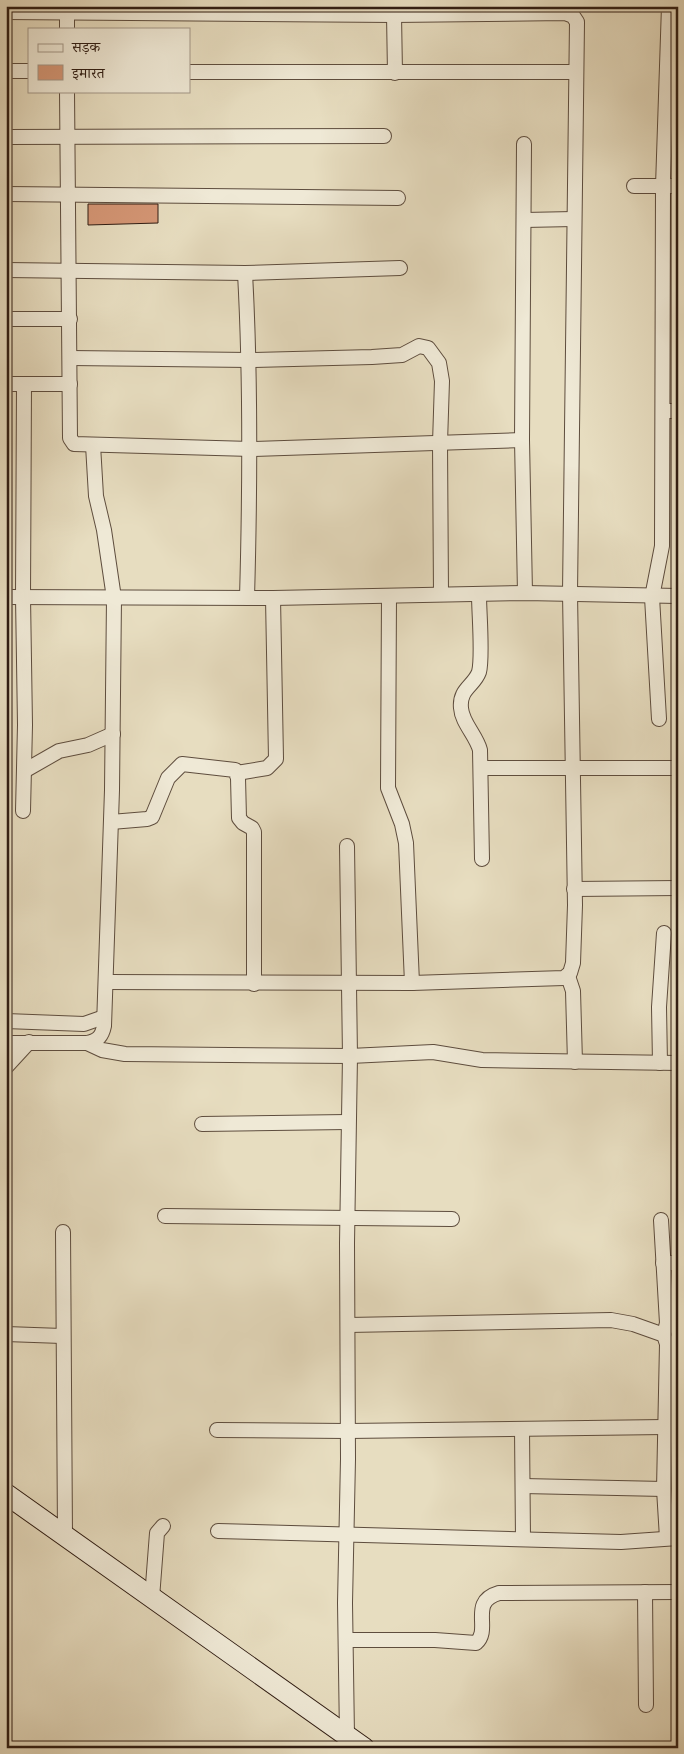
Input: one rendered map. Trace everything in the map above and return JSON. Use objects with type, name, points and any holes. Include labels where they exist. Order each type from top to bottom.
[{"type":"street","points":[[659,719],[652,597],[662,554],[671,411],[671,290],[664,186],[673,45],[669,6]]},
{"type":"street","points":[[6,12],[67,9],[394,15],[568,14],[573,16],[576,22],[570,593],[574,889],[573,963],[568,976],[573,991],[575,1062]]},
{"type":"street","points":[[67,9],[67,28]]},
{"type":"street","points":[[394,15],[395,73]]},
{"type":"street","points":[[6,70],[28,71]]},
{"type":"street","points":[[190,72],[575,72]]},
{"type":"street","points":[[66,92],[71,441],[78,445],[251,449],[522,440]]},
{"type":"street","points":[[6,137],[384,136]]},
{"type":"street","points":[[524,144],[522,440],[525,593]]},
{"type":"street","points":[[634,186],[678,186]]},
{"type":"street","points":[[6,194],[398,198]]},
{"type":"street","points":[[524,220],[574,219]]},
{"type":"street","points":[[6,270],[245,273],[400,268]]},
{"type":"street","points":[[245,273],[250,360],[251,449],[248,598]]},
{"type":"street","points":[[6,319],[70,319]]},
{"type":"street","points":[[70,358],[250,360],[396,356],[406,354],[419,346],[428,348],[439,363],[442,381],[440,443],[441,594]]},
{"type":"street","points":[[6,384],[70,384]]},
{"type":"street","points":[[23,812],[24,384]]},
{"type":"street","points":[[6,1043],[87,1043],[99,1038],[103,1034],[112,822],[114,598],[104,530],[96,496],[93,445]]},
{"type":"street","points":[[6,598],[272,598],[525,593],[652,597],[678,596]]},
{"type":"street","points":[[479,595],[479,671],[463,692],[460,709],[478,742],[481,768],[482,860]]},
{"type":"street","points":[[389,596],[388,788],[390,800],[402,824],[406,843],[412,983]]},
{"type":"street","points":[[112,822],[147,819],[152,816],[168,778],[182,764],[232,769],[237,773],[267,768],[276,760],[272,598]]},
{"type":"street","points":[[24,771],[59,751],[88,745],[113,734]]},
{"type":"street","points":[[481,768],[678,768]]},
{"type":"street","points":[[237,773],[239,818],[243,823],[252,828],[254,832],[254,984]]},
{"type":"street","points":[[347,846],[350,1056],[347,1218],[348,1431],[345,1603],[348,1736]]},
{"type":"street","points":[[574,889],[678,888]]},
{"type":"street","points":[[660,1063],[659,1007],[664,933]]},
{"type":"street","points":[[106,982],[254,984],[412,983],[568,976]]},
{"type":"street","points":[[6,1022],[84,1024],[104,1017]]},
{"type":"street","points":[[6,1067],[29,1042]]},
{"type":"street","points":[[87,1043],[102,1050],[125,1054],[350,1056],[433,1052],[482,1060],[678,1063]]},
{"type":"street","points":[[202,1124],[348,1122]]},
{"type":"street","points":[[165,1216],[452,1219]]},
{"type":"street","points":[[218,1531],[621,1542],[672,1538],[664,1489],[669,1420],[669,1338],[661,1220]]},
{"type":"street","points":[[63,1232],[62,1336],[65,1536]]},
{"type":"street","points":[[663,1263],[678,1263]]},
{"type":"street","points":[[348,1324],[611,1320],[633,1324],[669,1338]]},
{"type":"street","points":[[6,1334],[62,1336]]},
{"type":"street","points":[[218,1430],[348,1431],[522,1428],[669,1420]]},
{"type":"street","points":[[522,1428],[523,1540]]},
{"type":"street","points":[[523,1486],[664,1489]]},
{"type":"street","points":[[6,1494],[364,1748]]},
{"type":"street","points":[[152,1598],[157,1533],[163,1526]]},
{"type":"street","points":[[347,1640],[435,1640],[476,1644],[481,1636],[484,1602],[493,1595],[506,1592],[678,1592]]},
{"type":"street","points":[[644,1592],[646,1705]]},
{"type":"building","points":[[88,204],[158,204],[158,223],[88,225]]}]
